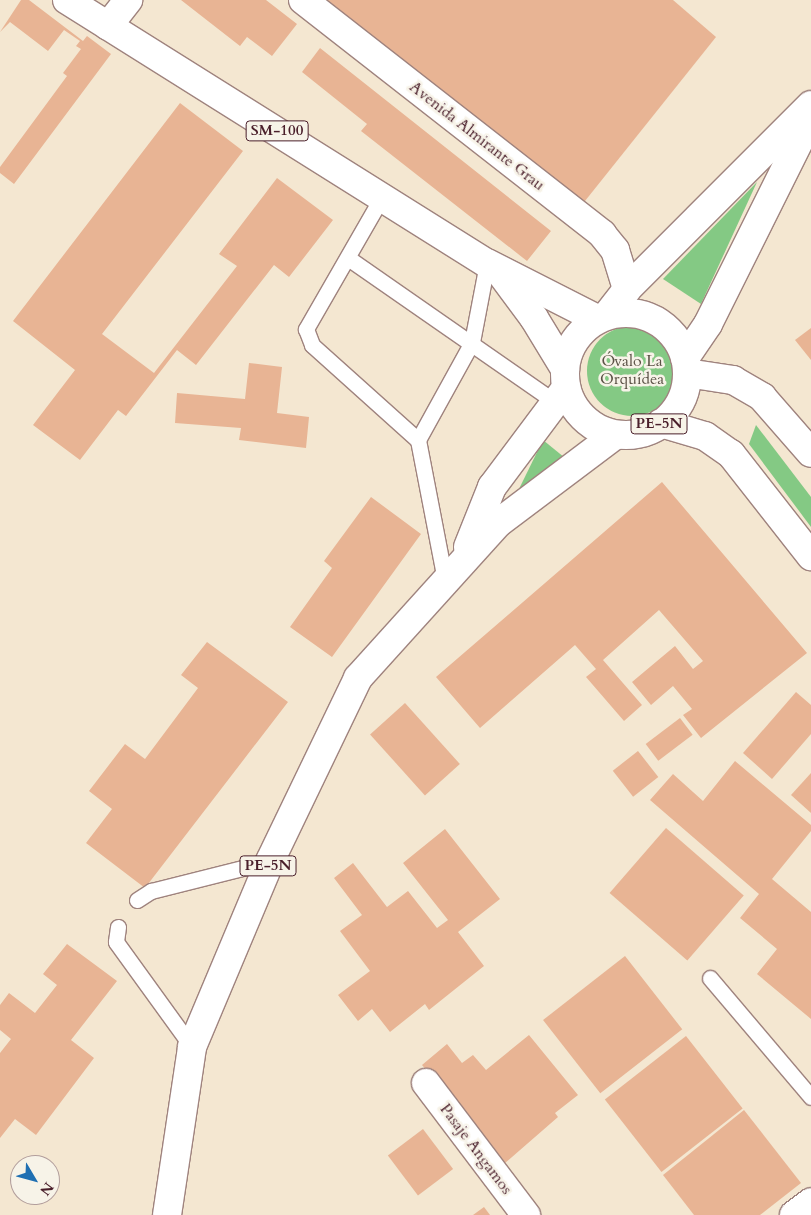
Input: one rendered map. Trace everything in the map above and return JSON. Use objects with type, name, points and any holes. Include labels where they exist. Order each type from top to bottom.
[{"type":"main road","name":"SM-100","points":[[66,0],[487,262],[602,317]]},
{"type":"main road","points":[[108,26],[128,0]]},
{"type":"main road","name":"Avenida Almirante Grau","points":[[303,0],[602,234],[615,250],[627,289]]},
{"type":"main road","name":"PE-5N","points":[[454,570],[492,487],[562,386],[569,350],[579,334],[602,317],[627,289],[811,105]]},
{"type":"main road","name":"PE-5N","points":[[562,386],[576,410],[593,426],[615,434],[639,433],[662,423],[675,409],[684,392],[686,366],[811,118]]},
{"type":"main road","name":"SM-100","points":[[487,262],[509,282],[562,386]]},
{"type":"main road","points":[[602,317],[633,314],[663,325],[677,340],[686,366],[733,380],[762,397],[811,453]]},
{"type":"main road","points":[[662,423],[705,436],[731,454],[811,556]]},
{"type":"main road","name":"PE-5N","points":[[167,1215],[192,1047],[270,861],[358,678],[497,524],[615,434]]},
{"type":"main road","name":"Pasaje Angamos","points":[[426,1083],[526,1215]]},
{"type":"main road","points":[[794,1215],[811,1202]]},
{"type":"lane","points":[[383,196],[306,329],[312,345],[418,440],[454,570]]},
{"type":"lane","points":[[348,258],[472,342],[562,386]]},
{"type":"lane","points":[[418,440],[472,342],[487,262]]},
{"type":"lane","points":[[137,900],[151,892],[270,861]]},
{"type":"lane","points":[[118,927],[116,942],[192,1047]]},
{"type":"lane","points":[[710,978],[811,1097]]},
{"type":"green space","points":[[757,182],[701,304],[663,279]]},
{"type":"green space","name":"Óvalo La Orquídea","points":[[632,326],[649,329],[664,339],[674,354],[677,371],[674,388],[664,403],[649,413],[632,416],[615,413],[600,403],[590,388],[587,371],[590,354],[600,339],[615,329]]},
{"type":"green space","points":[[756,425],[811,497],[811,527],[749,444]]},
{"type":"green space","points":[[543,440],[570,462],[518,491]]},
{"type":"building","points":[[21,0],[29,0],[83,41],[87,36],[111,54],[14,184],[0,173],[0,167],[67,76],[63,73],[81,49],[76,46],[80,41],[64,30],[48,51],[10,22],[0,32]]},
{"type":"building","points":[[181,0],[266,0],[297,24],[272,56],[247,37],[240,46]]},
{"type":"building","points":[[322,0],[673,0],[716,37],[581,206]]},
{"type":"building","points":[[320,48],[551,231],[527,261],[361,131],[367,124],[302,72]]},
{"type":"building","points":[[180,103],[243,151],[102,334],[154,373],[237,266],[219,254],[277,178],[333,220],[289,277],[274,265],[196,365],[177,350],[126,416],[118,410],[80,460],[33,425],[75,370],[13,321]]},
{"type":"building","points":[[811,328],[811,360],[795,340]]},
{"type":"building","points":[[249,363],[282,367],[277,413],[309,417],[306,448],[239,440],[241,428],[175,423],[177,393],[245,399]]},
{"type":"building","points":[[662,482],[807,653],[701,738],[683,715],[692,709],[673,686],[651,705],[632,682],[675,646],[693,669],[703,661],[659,610],[603,660],[642,705],[624,721],[586,677],[596,669],[575,645],[480,728],[436,677]]},
{"type":"building","points":[[371,497],[421,534],[332,657],[290,627],[332,568],[324,561]]},
{"type":"building","points":[[207,642],[288,702],[145,888],[86,843],[112,809],[89,791],[125,744],[145,759],[198,688],[181,675]]},
{"type":"building","points":[[796,692],[811,705],[811,734],[772,779],[743,753]]},
{"type":"building","points":[[405,703],[460,764],[425,795],[370,734]]},
{"type":"building","points":[[680,718],[693,735],[658,761],[646,744]]},
{"type":"building","points":[[638,751],[658,777],[633,797],[613,771]]},
{"type":"building","points":[[735,761],[811,825],[811,831],[772,879],[811,912],[811,1019],[757,974],[777,949],[740,918],[759,894],[650,800],[673,774],[703,801]]},
{"type":"building","points":[[811,773],[811,813],[791,795]]},
{"type":"building","points":[[666,828],[744,896],[687,960],[610,893]]},
{"type":"building","points":[[445,829],[500,899],[458,932],[484,966],[429,1010],[425,1004],[390,1032],[372,1009],[358,1021],[338,995],[370,971],[340,931],[362,915],[334,878],[353,863],[387,907],[408,891],[437,928],[448,920],[403,863]]},
{"type":"building","points":[[67,944],[117,981],[71,1040],[94,1058],[36,1135],[15,1119],[0,1138],[0,1053],[11,1039],[0,1030],[0,1005],[9,993],[35,1013],[57,985],[43,974]]},
{"type":"building","points":[[625,956],[682,1029],[600,1093],[543,1020]]},
{"type":"building","points":[[529,1035],[578,1095],[555,1113],[558,1117],[505,1163],[422,1065],[447,1044],[462,1063],[473,1055],[486,1070]]},
{"type":"building","points":[[686,1036],[743,1108],[661,1172],[605,1099]]},
{"type":"building","points":[[744,1110],[801,1183],[760,1215],[694,1215],[663,1175]]},
{"type":"building","points":[[423,1129],[453,1169],[418,1195],[388,1155]]},
{"type":"building","points":[[484,1207],[490,1215],[473,1215]]}]
